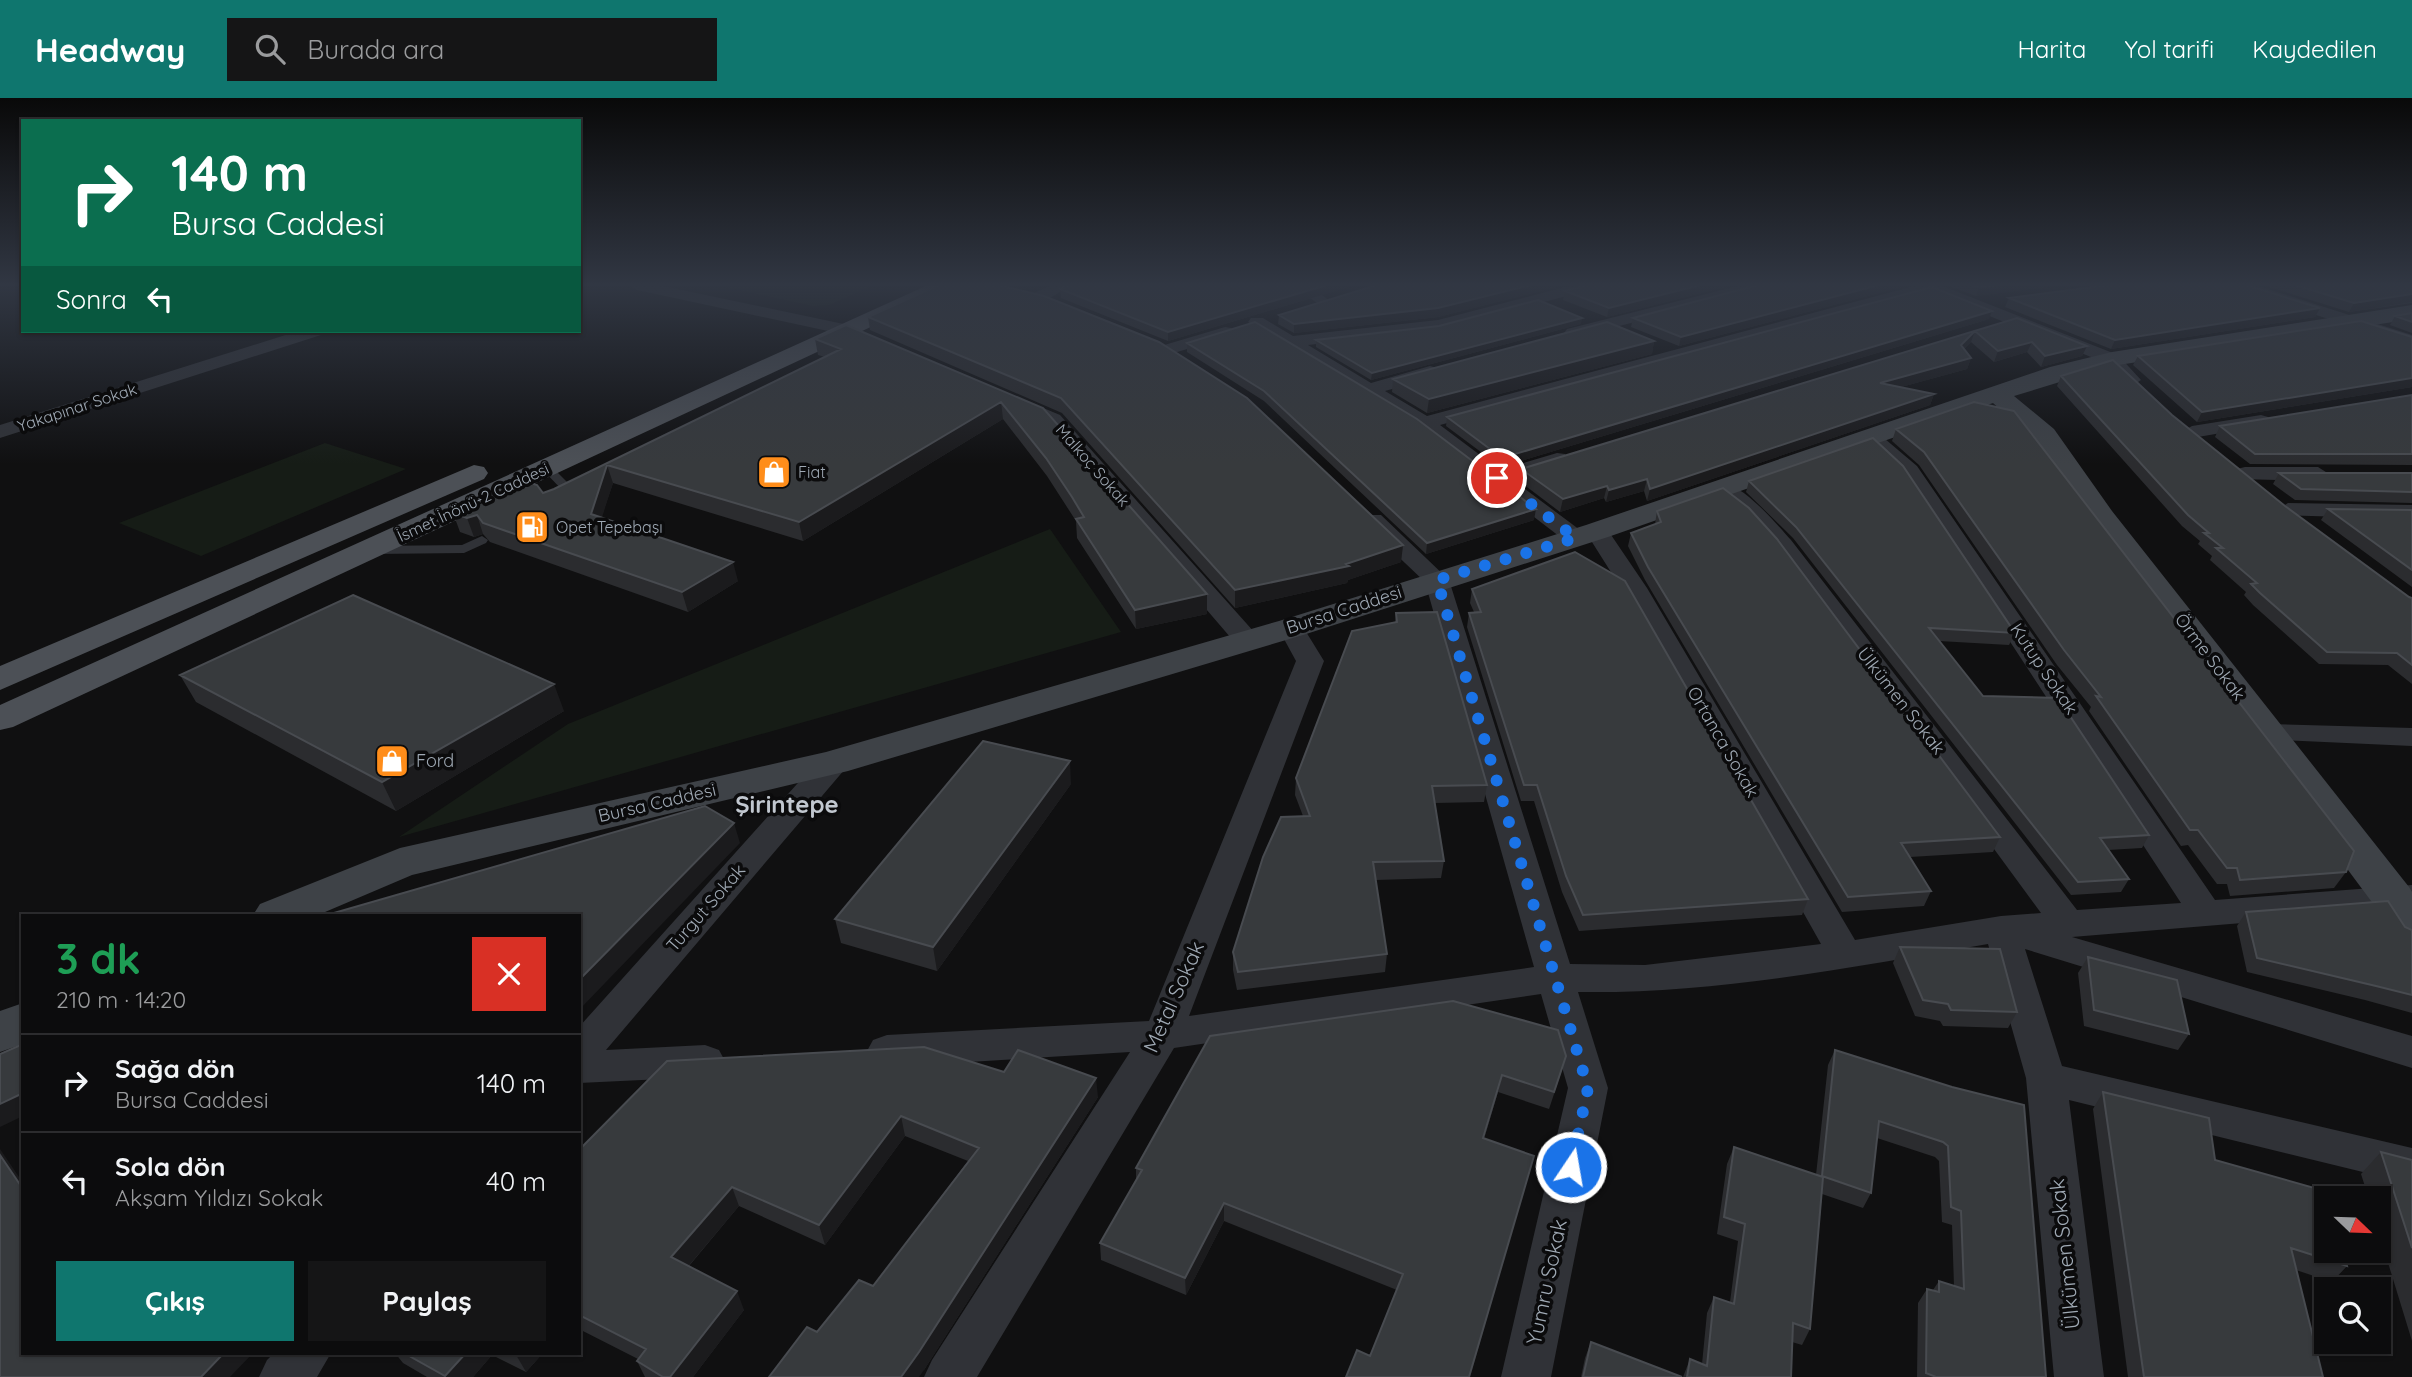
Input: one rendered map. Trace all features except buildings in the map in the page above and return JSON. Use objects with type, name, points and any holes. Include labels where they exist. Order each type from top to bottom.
[{"type":"main road","name":"İsmet İnönü-2 Caddesi","points":[[0,679],[769,345]]},
{"type":"main road","name":"İsmet İnönü-2 Caddesi","points":[[0,719],[816,345]]},
{"type":"main road","name":"Bursa Caddesi","points":[[278,914],[400,863],[834,762],[1246,639],[1292,628],[1586,535],[2059,372],[2112,359],[2203,345]]},
{"type":"main road","name":"Örme Sokak","points":[[1998,395],[2045,435],[2101,517],[2195,636],[2266,733],[2406,907]]},
{"type":"main road","points":[[0,1032],[21,1023]]},
{"type":"street","name":"Yakapınar Sokak","points":[[0,432],[272,345]]},
{"type":"street","points":[[1170,345],[1161,347],[1189,364]]},
{"type":"street","name":"Ortanca Sokak","points":[[1295,345],[1424,424],[1497,478],[1586,535],[1634,588],[1845,955]]},
{"type":"street","points":[[1654,345],[1678,355]]},
{"type":"street","points":[[1424,424],[1716,345]]},
{"type":"street","points":[[2076,345],[2112,359],[2151,398]]},
{"type":"street","points":[[1370,389],[1448,368]]},
{"type":"street","name":"Malkoç Sokak","points":[[1001,396],[1053,419],[1246,639]]},
{"type":"street","points":[[2274,418],[2184,426],[2319,533]]},
{"type":"street","name":"Kutup Sokak","points":[[1871,437],[1909,471],[2205,912]]},
{"type":"street","points":[[1497,478],[1577,453]]},
{"type":"street","points":[[2245,474],[2342,474]]},
{"type":"street","name":"Ülkümen Sokak","points":[[1722,488],[1755,514],[1783,544],[2069,925]]},
{"type":"street","points":[[1356,503],[1437,580]]},
{"type":"street","points":[[2288,510],[2412,512]]},
{"type":"street","name":"Yumru Sokak","points":[[1437,580],[1588,1088],[1526,1377]]},
{"type":"street","name":"Metal Sokak","points":[[949,1377],[1162,1035],[1310,661],[1292,628]]},
{"type":"street","points":[[2266,733],[2412,737]]},
{"type":"street","name":"Turgut Sokak","points":[[581,1052],[834,762]]},
{"type":"street","points":[[857,1052],[1162,1035],[1556,978],[1645,979],[1845,955],[2001,929],[2205,912],[2406,907]]},
{"type":"street","points":[[2001,929],[2412,1052]]},
{"type":"street","name":"Ülkümen Sokak","points":[[2001,929],[2046,1078],[2079,1377]]},
{"type":"street","points":[[581,1068],[746,1058]]},
{"type":"street","points":[[2046,1078],[2412,1166]]},
{"type":"street","points":[[284,1377],[305,1355]]},
{"type":"lane","points":[[547,468],[572,494],[551,505]]},
{"type":"lane","points":[[368,550],[464,549],[482,540]]},
{"type":"shaded area","points":[[325,443],[406,469],[201,556],[119,523]]},
{"type":"shaded area","points":[[1050,529],[1121,632],[399,837],[568,724]]},
{"type":"place","name":"Fiat","points":[[774,472]]},
{"type":"place","name":"Opet Tepebaşı","points":[[532,527]]},
{"type":"place","name":"Ford","points":[[392,761]]},
{"type":"district","name":"Şirintepe","points":[[787,805]]},
{"type":"route","points":[[1497,478],[1576,538],[1437,580],[1588,1088],[1571,1167]]}]
